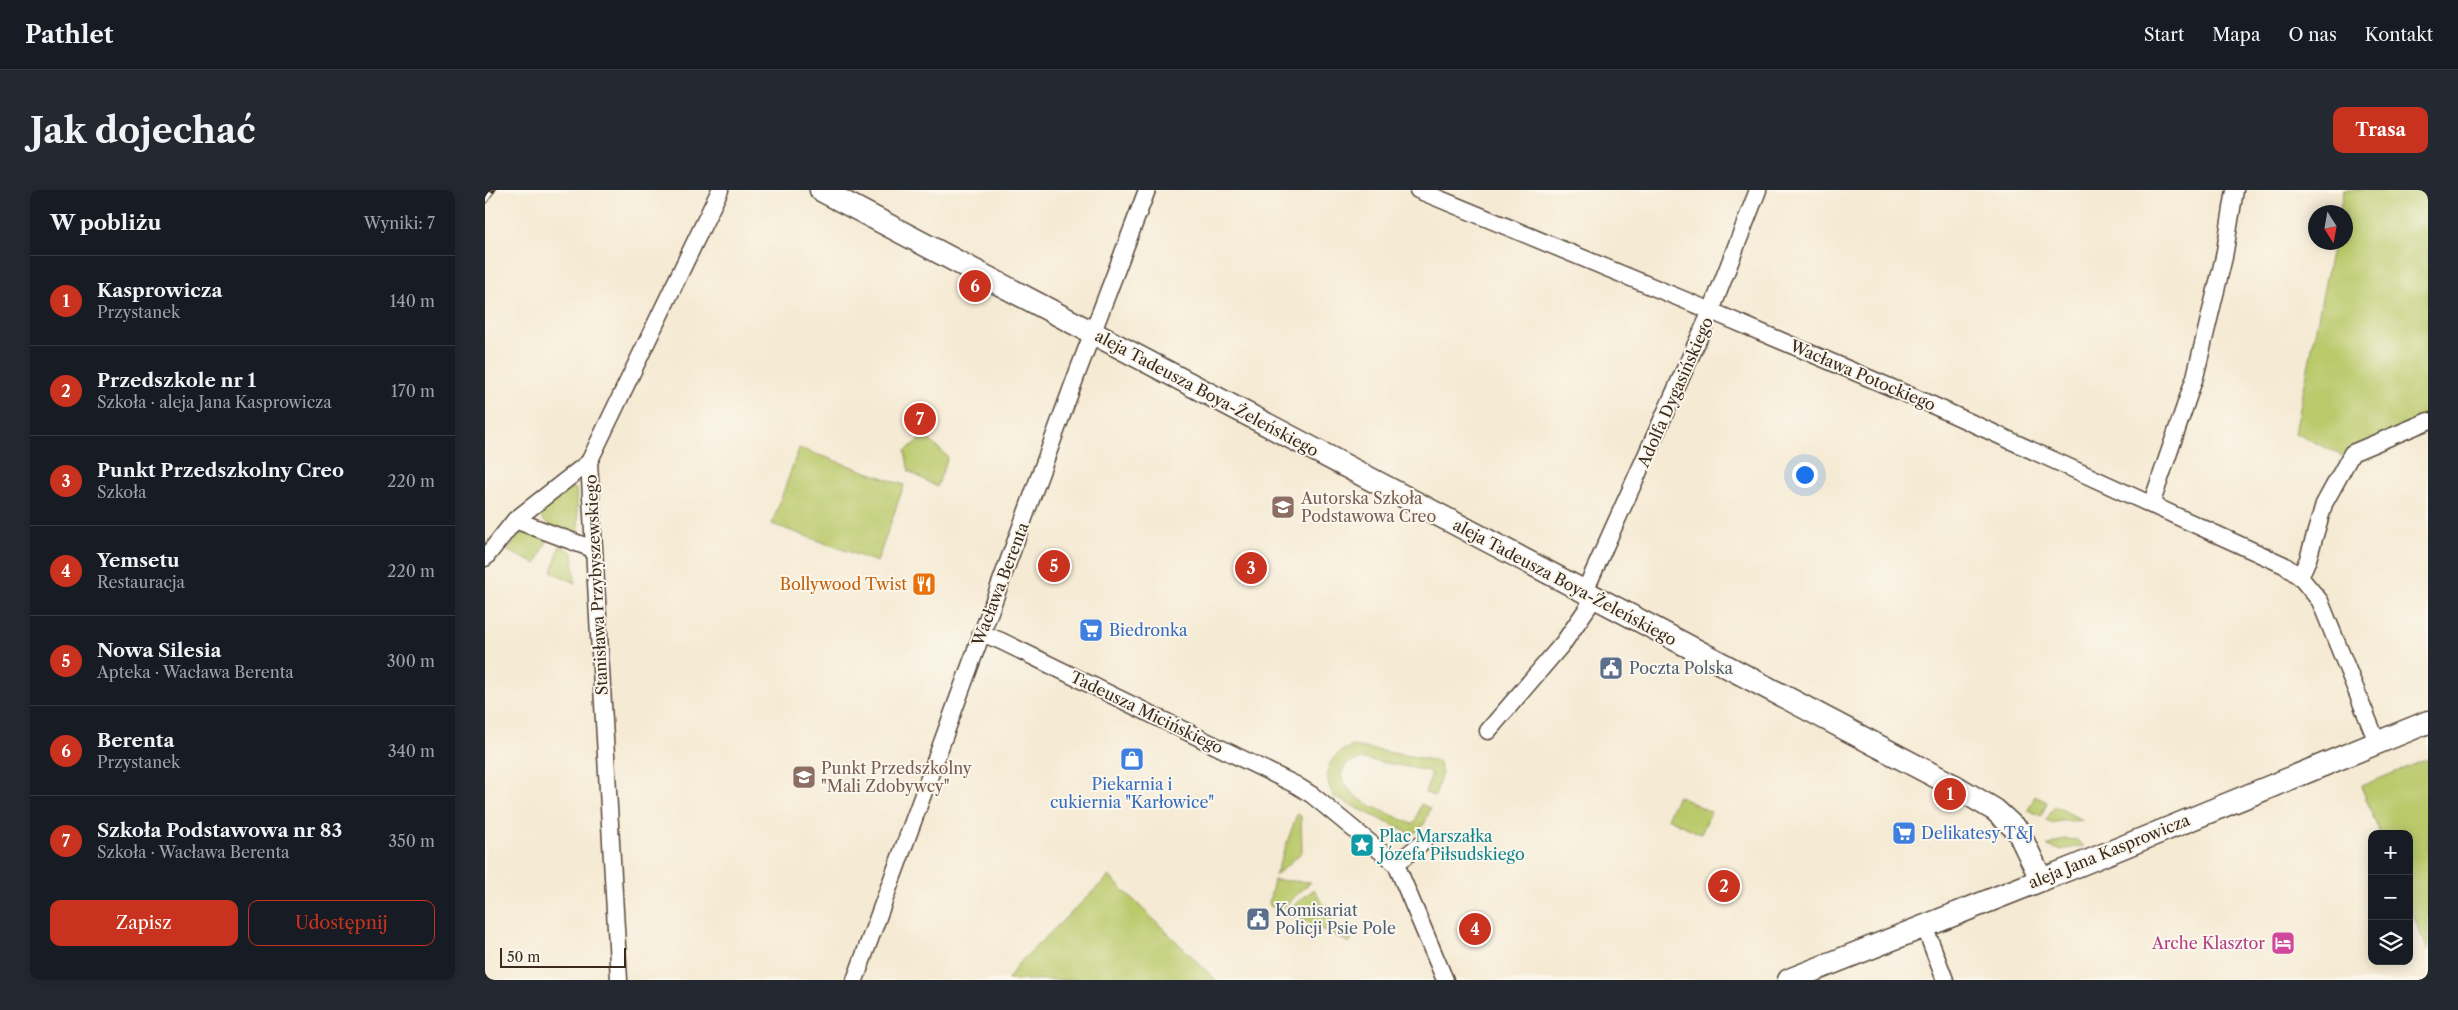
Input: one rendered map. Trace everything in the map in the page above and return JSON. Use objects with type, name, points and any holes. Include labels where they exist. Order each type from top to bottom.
[{"type":"street","name":"Stanisława Przybyszewskiego","points":[[619,980],[589,462],[720,190]]},
{"type":"street","name":"aleja Tadeusza Boya-Żeleńskiego","points":[[821,190],[1986,804],[2018,831],[2041,879]]},
{"type":"street","name":"Wacława Berenta","points":[[855,980],[981,633],[1147,190]]},
{"type":"street","name":"Wacława Potockiego","points":[[1419,190],[1931,404],[2284,565],[2300,577],[2320,601],[2377,742]]},
{"type":"street","name":"Adolfa Dygasińskiego","points":[[1488,731],[1582,620],[1590,594],[1711,311],[1759,190]]},
{"type":"street","points":[[2151,505],[2195,377],[2224,258],[2235,190]]},
{"type":"street","points":[[2300,577],[2309,559],[2324,504],[2352,453],[2428,422]]},
{"type":"street","points":[[485,558],[515,520],[589,462]]},
{"type":"street","points":[[515,520],[593,549]]},
{"type":"street","name":"Tadeusza Micińskiego","points":[[981,633],[1001,641],[1312,795],[1396,864]]},
{"type":"street","name":"aleja Jana Kasprowicza","points":[[1789,980],[2428,722]]},
{"type":"street","points":[[1423,842],[1396,864],[1445,980]]},
{"type":"street","points":[[1924,925],[1945,980]]},
{"type":"green space","points":[[2344,190],[2428,190],[2428,413],[2343,456],[2295,433],[2332,250],[2353,250],[2353,205],[2341,205]]},
{"type":"green space","points":[[925,436],[948,457],[937,487],[909,471],[905,451]]},
{"type":"green space","points":[[799,448],[904,485],[877,562],[772,524]]},
{"type":"green space","points":[[567,489],[576,489],[579,532],[574,534],[547,524],[540,515],[540,510]]},
{"type":"green space","points":[[524,532],[548,539],[536,564],[508,551],[518,534]]},
{"type":"green space","points":[[560,545],[573,553],[575,583],[552,572]]},
{"type":"green space","points":[[1353,746],[1438,761],[1442,773],[1435,796],[1425,793],[1431,776],[1429,771],[1364,759],[1347,763],[1341,775],[1345,784],[1360,799],[1412,824],[1415,822],[1421,804],[1430,808],[1424,824],[1419,830],[1411,834],[1334,797],[1328,780],[1329,766],[1337,754]]},
{"type":"green space","points":[[2428,759],[2428,951],[2413,915],[2413,830],[2378,830],[2361,786]]},
{"type":"green space","points":[[1678,796],[1711,812],[1701,834],[1667,818]]},
{"type":"green space","points":[[2035,796],[2047,802],[2041,816],[2028,810]]},
{"type":"green space","points":[[2055,806],[2082,820],[2053,823],[2046,820]]},
{"type":"green space","points":[[1297,814],[1301,816],[1302,852],[1275,876]]},
{"type":"green space","points":[[2065,839],[2077,840],[2084,846],[2060,850],[2047,846]]},
{"type":"green space","points":[[1109,876],[1216,980],[1008,980],[1018,964]]},
{"type":"green space","points":[[1274,880],[1311,882],[1280,910],[1270,906],[1269,902]]},
{"type":"green space","points":[[1314,889],[1335,923],[1352,938],[1350,943],[1286,912]]},
{"type":"railway","points":[[485,201],[493,190]]},
{"type":"place","name":"Berenta","points":[[975,286]]},
{"type":"place","name":"Szkoła Podstawowa nr 83","points":[[920,419]]},
{"type":"place","name":"Autorska Szkoła Podstawowa Creo","points":[[1283,507]]},
{"type":"place","name":"Nowa Silesia","points":[[1054,566]]},
{"type":"place","name":"Punkt Przedszkolny Creo","points":[[1251,568]]},
{"type":"place","name":"Bollywood Twist","points":[[924,584]]},
{"type":"place","name":"Biedronka","points":[[1091,630]]},
{"type":"place","name":"Poczta Polska","points":[[1611,668]]},
{"type":"place","name":"Piekarnia i cukiernia \"Karłowice\"","points":[[1132,759]]},
{"type":"place","name":"Punkt Przedszkolny \"Mali Zdobywcy\"","points":[[804,777]]},
{"type":"place","name":"Kasprowicza","points":[[1950,794]]},
{"type":"place","name":"Delikatesy T&J","points":[[1904,833]]},
{"type":"place","name":"Plac Marszałka Józefa Piłsudskiego","points":[[1362,845]]},
{"type":"place","name":"Przedszkole nr 1","points":[[1724,886]]},
{"type":"place","name":"Komisariat Policji Psie Pole","points":[[1258,919]]},
{"type":"place","name":"Yemsetu","points":[[1475,929]]},
{"type":"place","name":"Arche Klasztor","points":[[2283,943]]}]
